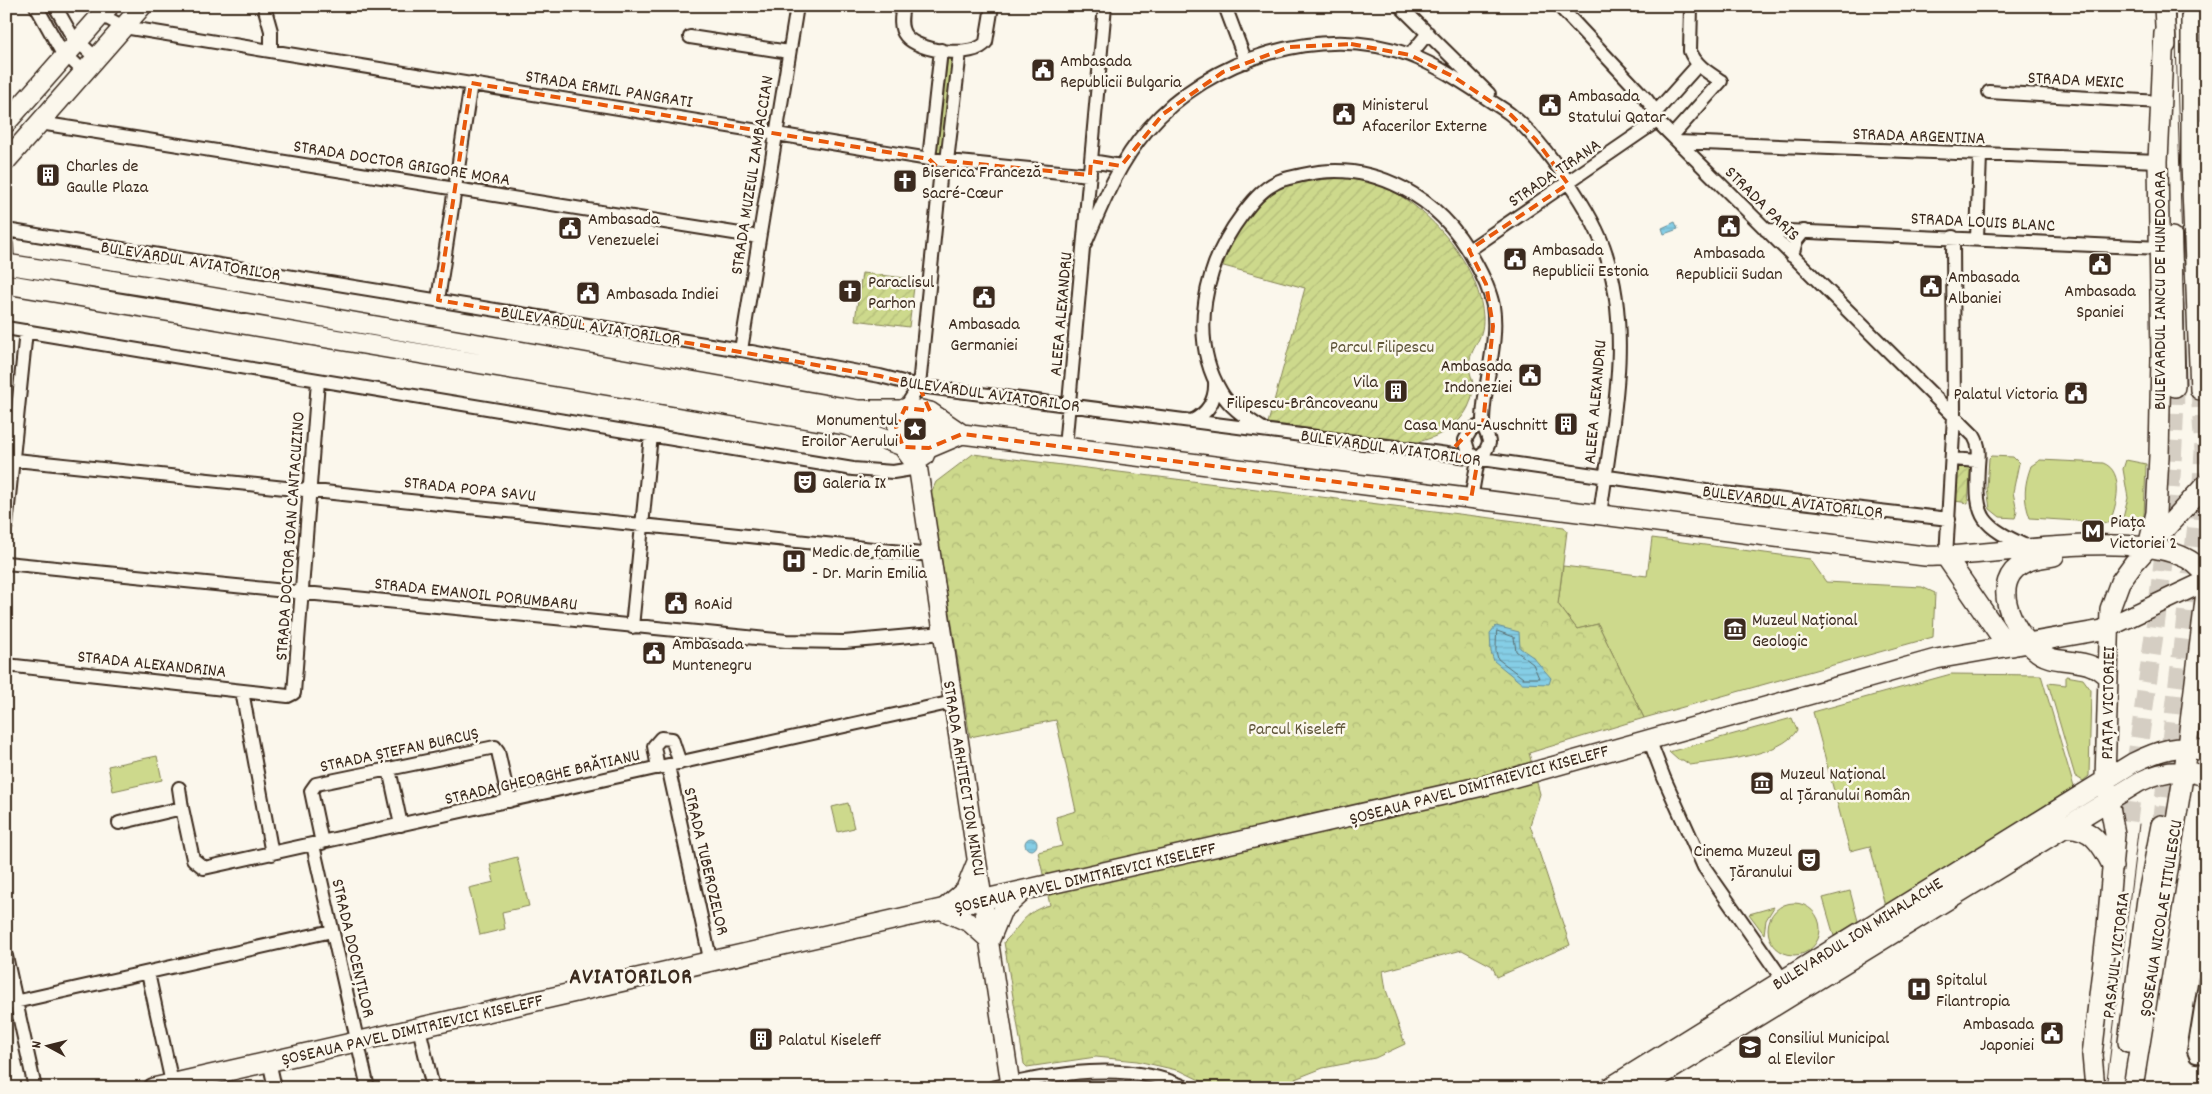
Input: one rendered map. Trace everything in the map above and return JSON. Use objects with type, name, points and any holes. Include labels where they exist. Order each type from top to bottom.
[{"type":"main road","points":[[6,161],[142,6]]},
{"type":"main road","name":"BULEVARDUL IANCU DE HUNEDOARA","points":[[2148,546],[2157,507],[2160,392],[2158,161],[2165,102],[2164,6]]},
{"type":"main road","points":[[6,123],[105,10]]},
{"type":"main road","points":[[2191,12],[2202,72],[2206,183]]},
{"type":"main road","points":[[2191,12],[2191,144],[2200,390]]},
{"type":"main road","points":[[2165,102],[2175,387]]},
{"type":"main road","name":"BULEVARDUL AVIATORILOR","points":[[7,264],[862,409],[905,408]]},
{"type":"main road","points":[[6,284],[860,429],[903,447],[928,448],[962,434]]},
{"type":"main road","points":[[905,408],[930,412],[962,434],[1916,555],[1946,557],[1999,634],[2044,656],[2092,666],[2108,677]]},
{"type":"main road","name":"STRADA ARHITECT ION MINCU","points":[[905,408],[896,427],[903,447],[918,468],[1011,1086]]},
{"type":"main road","points":[[918,468],[934,433],[930,412]]},
{"type":"main road","name":"PIAȚA VICTORIEI","points":[[2109,800],[2105,779],[2110,609],[2116,592],[2148,546],[2206,484]]},
{"type":"main road","points":[[2020,644],[2007,608],[2008,585],[2015,570],[2030,560],[2071,554],[2096,546]]},
{"type":"main road","name":"PIAȚA VICTORIEI","points":[[1946,557],[2030,548],[2148,546],[2189,558],[2200,567],[2206,579],[2109,627],[2020,644]]},
{"type":"main road","points":[[2206,592],[2187,747],[2206,752]]},
{"type":"main road","name":"ȘOSEAUA PAVEL DIMITRIEVICI KISELEFF","points":[[153,1088],[1425,801],[1936,659],[2020,644]]},
{"type":"main road","name":"PIAȚA VICTORIEI","points":[[2105,779],[2147,756],[2168,749],[2187,747]]},
{"type":"main road","name":"ȘOSEAUA NICOLAE TITULESCU","points":[[2131,1088],[2134,1081],[2187,747]]},
{"type":"main road","points":[[2097,1088],[2092,1055],[2112,867],[2114,824],[2109,800],[2156,774],[2184,771],[2206,777]]},
{"type":"main road","name":"BULEVARDUL ION MIHALACHE","points":[[1641,1088],[1787,987],[2105,779]]},
{"type":"main road","name":"BULEVARDUL ION MIHALACHE","points":[[1609,1088],[2064,828],[2109,800]]},
{"type":"main road","name":"PASAJUL VICTORIA","points":[[2097,1088],[2119,920],[2128,821]]},
{"type":"main road","name":"PASAJUL VICTORIA","points":[[2122,1088],[2146,907],[2161,825]]},
{"type":"main road","points":[[2064,828],[2082,829],[2094,837],[2112,867]]},
{"type":"main road","points":[[977,860],[965,890],[941,910],[970,922],[990,941],[1002,911],[1024,891]]},
{"type":"street","points":[[36,6],[58,46],[72,48],[90,65]]},
{"type":"street","points":[[55,6],[70,33],[72,48],[90,65]]},
{"type":"street","points":[[264,6],[271,31],[271,50]]},
{"type":"street","name":"STRADA MUZEUL ZAMBACCIAN","points":[[741,350],[797,6]]},
{"type":"street","points":[[903,6],[901,19],[906,36],[920,45],[960,52],[978,49],[986,42],[992,6]]},
{"type":"street","name":"ALEEA ALEXANDRU","points":[[1065,447],[1085,244],[1105,6]]},
{"type":"street","points":[[1225,6],[1246,62]]},
{"type":"street","points":[[1400,6],[1511,115]]},
{"type":"street","name":"STRADA PARIS","points":[[1559,6],[1675,139],[1954,416],[1978,443],[1976,494],[1981,515],[1994,530],[2030,548]]},
{"type":"street","points":[[1675,139],[1721,81],[1698,65],[1690,51],[1691,6]]},
{"type":"street","name":"STRADA ERMIL PANGRATI","points":[[105,10],[124,27],[776,133],[928,160],[1090,175]]},
{"type":"street","points":[[1410,55],[1428,33]]},
{"type":"street","points":[[690,37],[789,52]]},
{"type":"street","name":"ALEEA ALEXANDRU","points":[[1085,244],[1121,166],[1148,129],[1163,114],[1204,83],[1246,62],[1289,48],[1320,43],[1373,46],[1410,55],[1454,77],[1511,115],[1536,140],[1568,184],[1602,242],[1613,279],[1617,312],[1618,370],[1600,515]]},
{"type":"street","points":[[940,179],[936,168],[928,160],[941,50]]},
{"type":"street","points":[[905,408],[919,386],[940,179],[947,162],[960,52]]},
{"type":"street","name":"STRADA TIRANA","points":[[1469,250],[1568,184],[1656,117],[1698,65]]},
{"type":"street","points":[[438,300],[471,83]]},
{"type":"street","name":"STRADA MEXIC","points":[[1989,92],[2165,102]]},
{"type":"street","name":"STRADA DOCTOR GRIGORE MORA","points":[[40,123],[759,237]]},
{"type":"street","name":"STRADA ARGENTINA","points":[[1675,139],[1980,155],[2158,161]]},
{"type":"street","points":[[1976,238],[1980,155]]},
{"type":"street","points":[[1091,161],[1121,166]]},
{"type":"street","points":[[1192,421],[1206,412],[1214,396],[1215,382],[1205,343],[1204,312],[1213,266],[1231,229],[1254,198],[1277,182],[1309,174],[1337,170],[1364,173],[1391,182],[1433,208],[1450,224],[1469,250],[1486,284],[1493,305],[1494,326],[1482,424],[1489,443],[1485,452],[1478,459],[1471,499]]},
{"type":"street","name":"BULEVARDUL AVIATORILOR","points":[[6,230],[741,350],[880,376],[919,386],[1433,452],[1817,505],[1949,519]]},
{"type":"street","name":"STRADA LOUIS BLANC","points":[[1766,230],[1976,238],[2160,248]]},
{"type":"street","points":[[1792,256],[1796,241],[1804,231]]},
{"type":"street","points":[[1946,557],[1954,416],[1954,237]]},
{"type":"street","points":[[6,244],[7,264]]},
{"type":"street","points":[[6,297],[16,291],[37,289]]},
{"type":"street","points":[[6,328],[852,469],[893,472],[918,468]]},
{"type":"street","points":[[6,526],[10,459],[26,331]]},
{"type":"street","name":"STRADA DOCTOR IOAN CANTACUZINO","points":[[294,693],[318,381]]},
{"type":"street","points":[[1215,382],[1228,402],[1265,431]]},
{"type":"street","points":[[919,386],[930,412]]},
{"type":"street","points":[[1433,452],[1452,447],[1471,430],[1482,424]]},
{"type":"street","points":[[632,627],[651,435]]},
{"type":"street","points":[[1467,435],[1466,448],[1478,459]]},
{"type":"street","name":"STRADA POPA SAVU","points":[[10,459],[643,523],[931,555]]},
{"type":"street","points":[[1952,459],[1978,460]]},
{"type":"street","name":"STRADA EMANOIL PORUMBARU","points":[[6,563],[632,627],[815,642],[942,633]]},
{"type":"street","name":"STRADA ALEXANDRINA","points":[[6,665],[288,696],[294,693]]},
{"type":"street","points":[[242,691],[272,854]]},
{"type":"street","name":"STRADA GHEORGHE BRĂTIANU","points":[[179,788],[193,860],[204,868],[953,702]]},
{"type":"street","points":[[1649,739],[1653,754],[1704,868],[1787,987]]},
{"type":"street","name":"STRADA ȘTEFAN BURCUȘ","points":[[318,844],[311,791],[313,786],[495,747],[498,751],[509,801]]},
{"type":"street","name":"STRADA TUBEROZELOR","points":[[669,766],[711,963]]},
{"type":"street","points":[[389,769],[401,825]]},
{"type":"street","points":[[119,823],[182,808]]},
{"type":"street","name":"STRADA DOCENȚILOR","points":[[318,844],[332,931],[368,1088]]},
{"type":"street","points":[[11,1003],[332,931]]},
{"type":"street","points":[[6,956],[11,1003],[35,1088]]},
{"type":"street","points":[[148,973],[172,1083]]},
{"type":"street","points":[[2206,977],[2194,1051],[2196,1056],[2206,1057]]},
{"type":"street","points":[[419,1028],[432,1088]]},
{"type":"street","points":[[269,1061],[275,1088]]},
{"type":"street","points":[[992,1088],[1071,1074],[1109,1071],[1149,1075],[1187,1088]]},
{"type":"highlighted area","points":[[1351,44],[1410,55],[1454,77],[1511,115],[1536,140],[1568,184],[1469,250],[1486,284],[1493,326],[1483,424],[1471,430],[1447,455],[1478,459],[1471,499],[962,434],[929,448],[903,447],[896,427],[905,408],[930,411],[919,386],[880,376],[438,300],[471,83],[929,159],[943,173],[947,161],[1090,175],[1091,161],[1121,166],[1163,114],[1223,72],[1289,47]]},
{"type":"green space","points":[[948,55],[954,59],[943,152],[938,155],[936,153]]},
{"type":"green space","name":"Parcul Filipescu","points":[[1350,178],[1376,183],[1413,204],[1446,237],[1460,256],[1472,276],[1480,297],[1483,325],[1470,359],[1469,369],[1473,385],[1472,397],[1468,407],[1456,424],[1438,435],[1417,442],[1268,423],[1305,288],[1220,265],[1244,221],[1267,196],[1282,188],[1300,183]]},
{"type":"green space","points":[[862,273],[915,279],[909,327],[855,320]]},
{"type":"green space","points":[[906,420],[926,423],[929,426],[924,438],[904,435]]},
{"type":"green space","name":"Parcul Kiseleff","points":[[973,454],[1564,527],[1567,531],[1558,604],[1577,629],[1598,624],[1644,718],[1529,753],[1540,794],[1530,825],[1570,945],[1497,977],[1492,966],[1462,950],[1383,971],[1386,990],[1405,1044],[1375,1058],[1323,1068],[1272,1088],[1216,1088],[1181,1071],[1137,1061],[1096,1057],[1027,1067],[1024,1064],[1004,942],[1024,919],[1034,911],[1050,905],[1038,852],[1062,846],[1056,817],[1076,811],[1056,720],[970,737],[931,493],[936,482]]},
{"type":"green space","points":[[1991,456],[2013,457],[2019,463],[2013,492],[2017,512],[2015,518],[2000,517],[1990,509],[1987,488],[1989,458]]},
{"type":"green space","points":[[2040,460],[2103,463],[2110,467],[2117,481],[2117,490],[2115,508],[2109,523],[2030,518],[2025,498],[2027,479],[2031,466]]},
{"type":"green space","points":[[2126,460],[2146,464],[2144,516],[2139,523],[2122,522],[2128,498],[2123,469]]},
{"type":"green space","points":[[1955,464],[1971,464],[1968,503],[1955,501]]},
{"type":"green space","points":[[1652,538],[1810,559],[1826,582],[1922,587],[1935,593],[1933,637],[1644,718],[1598,624],[1577,629],[1558,604],[1563,566],[1647,576]]},
{"type":"green space","points":[[1951,674],[2041,675],[2074,787],[1885,906],[1870,846],[1850,851],[1813,712]]},
{"type":"green space","points":[[2066,676],[2083,679],[2091,690],[2089,776],[2083,781],[2075,776],[2048,683],[2066,685]]},
{"type":"green space","points":[[1792,718],[1797,730],[1789,739],[1778,746],[1748,756],[1690,765],[1683,760],[1678,760],[1669,752]]},
{"type":"green space","points":[[157,756],[162,780],[113,791],[108,766]]},
{"type":"green space","points":[[848,803],[854,828],[838,832],[832,807]]},
{"type":"green space","points":[[517,857],[529,906],[502,912],[505,929],[480,935],[469,888],[494,882],[490,864]]},
{"type":"green space","points":[[1850,891],[1858,921],[1834,936],[1823,898]]},
{"type":"green space","points":[[1794,903],[1804,905],[1812,911],[1818,919],[1820,929],[1818,939],[1812,947],[1804,953],[1794,955],[1784,953],[1776,947],[1770,939],[1768,929],[1770,919],[1776,911],[1784,905]]},
{"type":"green space","points":[[1774,907],[1766,920],[1764,934],[1749,914]]},
{"type":"water","points":[[1675,222],[1678,229],[1664,234],[1662,228]]},
{"type":"water","points":[[1496,626],[1519,632],[1520,648],[1533,657],[1551,678],[1549,684],[1521,683],[1494,661],[1491,652],[1490,633]]},
{"type":"water","points":[[1029,838],[1033,838],[1037,844],[1033,850],[1029,850],[1025,846],[1025,842]]},
{"type":"tunnel","points":[[2128,821],[2164,551],[2173,442],[2175,387]]},
{"type":"tunnel","points":[[2161,825],[2202,483],[2204,451],[2200,390]]},
{"type":"tram line","points":[[2175,6],[2186,384]]},
{"type":"tram line","points":[[2106,1088],[2139,824]]},
{"type":"place","name":"Ambasada Republicii Bulgaria","points":[[1043,70]]},
{"type":"place","name":"Ambasada Statului Qatar","points":[[1550,105]]},
{"type":"place","name":"Ministerul Afacerilor Externe","points":[[1344,114]]},
{"type":"place","name":"Charles de Gaulle Plaza","points":[[48,175]]},
{"type":"place","name":"Biserica Franceză Sacré-Cœur","points":[[905,181]]},
{"type":"place","name":"Ambasada Republicii Sudan","points":[[1729,226]]},
{"type":"place","name":"Ambasada Venezuelei","points":[[570,228]]},
{"type":"place","name":"Ambasada Republicii Estonia","points":[[1515,259]]},
{"type":"place","name":"Ambasada Spaniei","points":[[2100,264]]},
{"type":"place","name":"Ambasada Albaniei","points":[[1931,286]]},
{"type":"place","name":"Paraclisul Parhon","points":[[850,291]]},
{"type":"place","name":"Ambasada Indiei","points":[[588,293]]},
{"type":"place","name":"Ambasada Germaniei","points":[[984,297]]},
{"type":"place","name":"Ambasada Indoneziei","points":[[1530,375]]},
{"type":"place","name":"Vila Filipescu-Brâncoveanu","points":[[1396,391]]},
{"type":"place","name":"Palatul Victoria","points":[[2076,393]]},
{"type":"place","name":"Casa Manu-Auschnitt","points":[[1566,424]]},
{"type":"place","name":"Monumentul Eroilor Aerului","points":[[915,429]]},
{"type":"place","name":"Galeria IX","points":[[805,482]]},
{"type":"place","name":"Piața Victoriei 2","points":[[2093,531]]},
{"type":"place","name":"Medic de familie - Dr. Marin Emilia","points":[[794,561]]},
{"type":"place","name":"RoAid","points":[[676,603]]},
{"type":"place","name":"Muzeul Național Geologic","points":[[1735,629]]},
{"type":"place","name":"Ambasada Muntenegru","points":[[654,653]]},
{"type":"place","name":"Muzeul Național al Țăranului Român","points":[[1762,783]]},
{"type":"place","name":"Cinema Muzeul Țăranului","points":[[1809,860]]},
{"type":"place","name":"Spitalul Filantropia","points":[[1919,989]]},
{"type":"place","name":"Ambasada Japoniei","points":[[2052,1033]]},
{"type":"place","name":"Palatul Kiseleff","points":[[761,1039]]},
{"type":"place","name":"Consiliul Municipal al Elevilor","points":[[1750,1047]]},
{"type":"district","name":"AVIATORILOR","points":[[631,975]]}]
